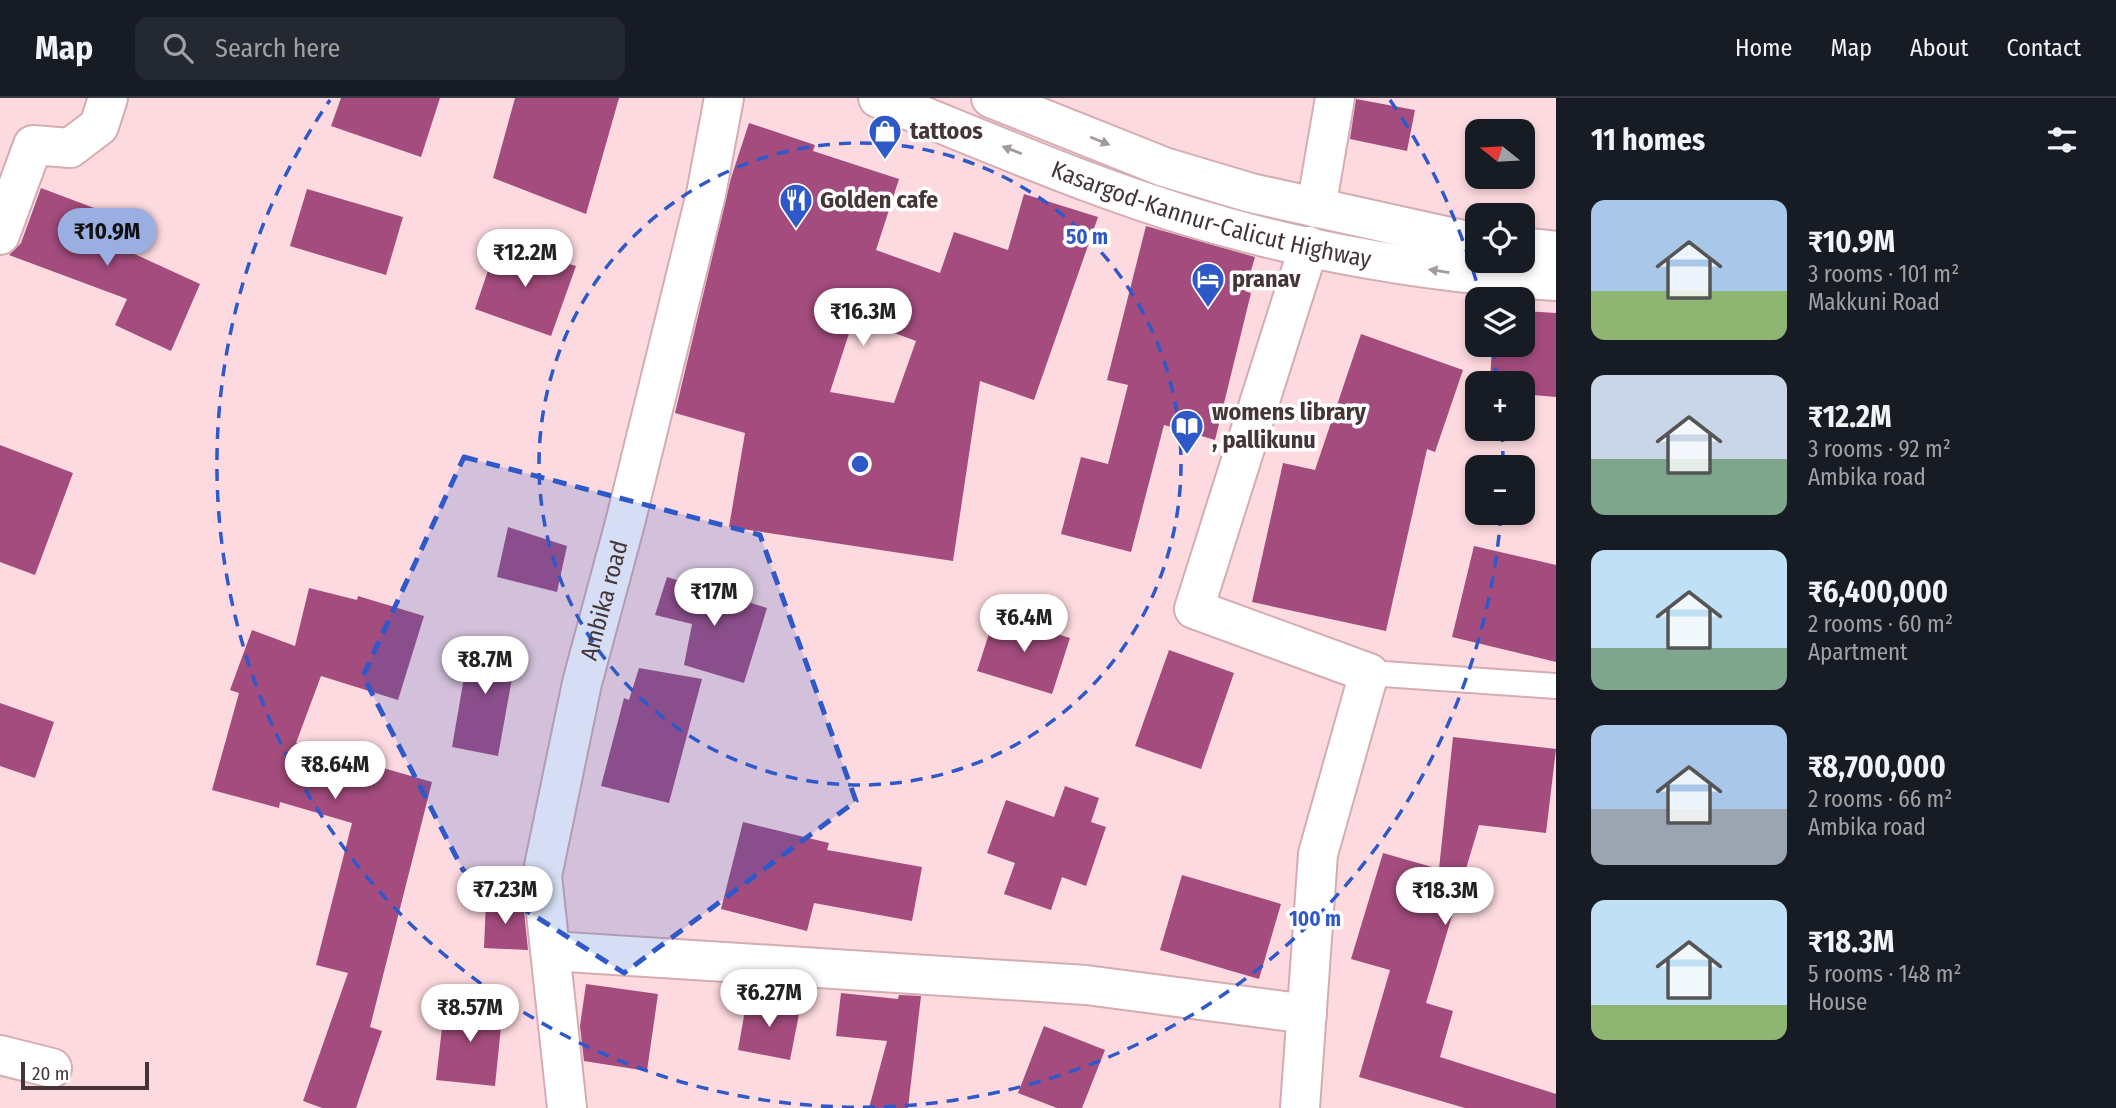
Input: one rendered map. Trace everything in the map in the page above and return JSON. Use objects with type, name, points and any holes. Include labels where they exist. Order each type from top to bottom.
[{"type":"main road","points":[[0,235],[33,145],[70,148],[99,126],[108,98]]},
{"type":"main road","name":"Ambika road","points":[[567,1108],[542,876],[582,683],[625,523],[705,194],[724,98]]},
{"type":"main road","name":"Kasargod-Kannur-Calicut Highway","points":[[878,98],[1143,201],[1226,227],[1309,246],[1466,275],[1556,281]]},
{"type":"main road","name":"Kasargod-Kannur-Calicut Highway","points":[[991,98],[1164,167],[1316,208],[1465,240]]},
{"type":"main road","points":[[1316,208],[1335,98]]},
{"type":"main road","points":[[1300,1108],[1318,854],[1368,673],[1194,608],[1309,246]]},
{"type":"main road","points":[[1535,249],[1556,251]]},
{"type":"main road","points":[[551,951],[1086,985],[1307,1013]]},
{"type":"main road","points":[[0,1055],[52,1068]]},
{"type":"lane","points":[[1368,673],[1556,686]]},
{"type":"highlighted area","points":[[464,457],[760,535],[856,801],[624,973],[463,870],[363,676]]},
{"type":"building","points":[[341,98],[440,98],[421,157],[331,126]]},
{"type":"building","points":[[515,98],[619,98],[586,214],[493,178]]},
{"type":"building","points":[[1356,99],[1415,110],[1407,151],[1350,139]]},
{"type":"building","points":[[749,123],[815,145],[813,151],[899,179],[876,250],[940,273],[954,232],[1008,250],[1024,194],[1098,217],[1034,400],[980,381],[953,561],[729,527],[745,433],[675,413],[731,178]],"holes":[[[854,318],[916,341],[894,403],[830,392]]]},
{"type":"building","points":[[41,188],[102,211],[93,235],[200,284],[171,351],[115,325],[127,299],[9,255],[21,243]]},
{"type":"building","points":[[307,189],[403,217],[386,275],[290,246]]},
{"type":"building","points":[[1146,226],[1255,257],[1245,291],[1251,293],[1215,440],[1164,425],[1131,552],[1061,534],[1081,457],[1108,464],[1128,385],[1107,380]]},
{"type":"building","points":[[497,244],[576,266],[551,336],[475,309]]},
{"type":"building","points":[[1535,312],[1556,313],[1556,397],[1535,395],[1535,371],[1491,371],[1491,357],[1535,357]]},
{"type":"building","points":[[1361,334],[1463,370],[1435,452],[1427,449],[1386,631],[1252,602],[1283,463],[1315,470]]},
{"type":"building","points":[[0,445],[73,473],[35,575],[0,562]]},
{"type":"building","points":[[508,527],[567,546],[557,592],[497,577]]},
{"type":"building","points":[[1474,546],[1556,565],[1556,662],[1452,637]]},
{"type":"building","points":[[667,577],[767,608],[744,683],[684,665],[692,624],[655,615]]},
{"type":"building","points":[[309,588],[357,600],[358,596],[424,616],[398,700],[321,676],[296,743],[432,782],[370,1027],[382,1031],[356,1108],[322,1108],[303,1101],[348,973],[316,965],[352,823],[280,802],[279,808],[212,790],[239,693],[230,690],[252,630],[295,646]]},
{"type":"building","points":[[995,615],[1070,638],[1052,694],[977,671]]},
{"type":"building","points":[[471,637],[518,645],[498,756],[452,747]]},
{"type":"building","points":[[1169,650],[1234,673],[1201,769],[1135,746]]},
{"type":"building","points":[[639,668],[702,679],[669,803],[601,786],[624,698],[629,700]]},
{"type":"building","points":[[0,703],[54,722],[35,778],[0,766]]},
{"type":"building","points":[[1453,737],[1556,749],[1546,833],[1479,825],[1426,1003],[1453,1011],[1440,1057],[1556,1094],[1556,1108],[1465,1108],[1359,1077],[1390,970],[1351,959],[1383,853],[1439,869]]},
{"type":"building","points":[[1065,786],[1099,798],[1091,822],[1106,827],[1086,886],[1062,877],[1051,910],[1004,894],[1015,863],[987,853],[1006,800],[1054,817]]},
{"type":"building","points":[[743,822],[829,843],[827,850],[922,867],[912,921],[814,903],[807,931],[721,909]]},
{"type":"building","points":[[1182,875],[1281,904],[1259,979],[1160,950]]},
{"type":"building","points":[[486,902],[523,902],[528,950],[484,948]]},
{"type":"building","points":[[586,984],[658,994],[647,1071],[584,1061],[580,1026]]},
{"type":"building","points":[[841,993],[898,999],[899,995],[921,996],[908,1108],[869,1108],[887,1041],[836,1036]]},
{"type":"building","points":[[747,999],[800,1009],[790,1060],[738,1050]]},
{"type":"building","points":[[445,1002],[503,1007],[495,1086],[436,1080]]},
{"type":"building","points":[[1044,1026],[1105,1050],[1082,1108],[1057,1108],[1018,1093]]},
{"type":"place","name":"tattoos","points":[[885,161]]},
{"type":"place","name":"Golden cafe","points":[[796,230]]},
{"type":"place","name":"pranav","points":[[1208,309]]},
{"type":"place","name":"womens library , pallikunu","points":[[1187,456]]}]
